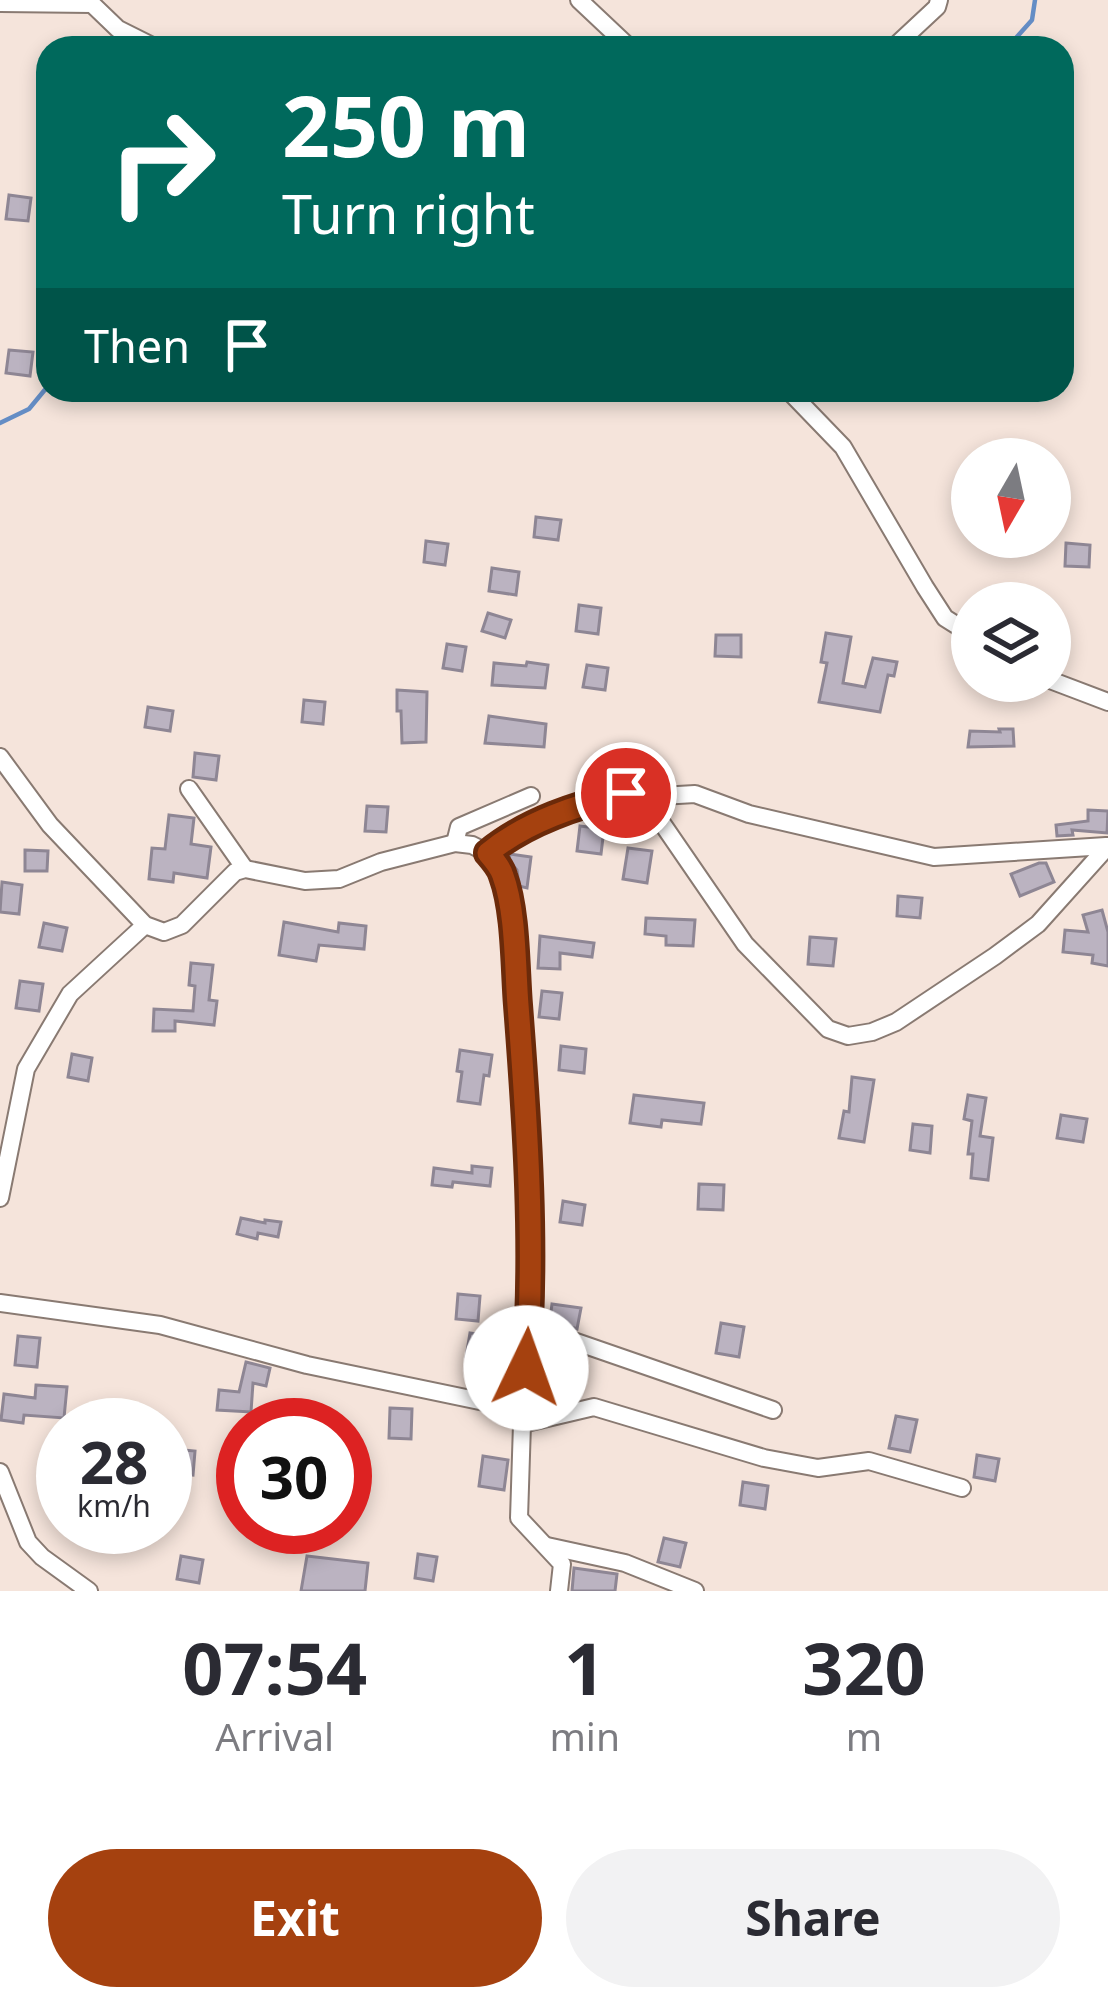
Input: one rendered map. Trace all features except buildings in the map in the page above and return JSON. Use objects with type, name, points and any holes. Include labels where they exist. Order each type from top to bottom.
[{"type":"street","points":[[579,0],[617,36]]},
{"type":"street","points":[[906,36],[939,0]]},
{"type":"street","points":[[0,3],[92,4],[133,36]]},
{"type":"street","points":[[800,402],[843,446],[951,622]]},
{"type":"street","points":[[1071,688],[1108,702]]},
{"type":"street","points":[[0,757],[50,826],[145,925],[164,932],[182,925],[235,872],[245,868],[305,881],[339,879],[381,862],[455,843],[488,853],[503,873],[523,1065],[530,1327],[519,1518],[562,1564],[560,1591]]},
{"type":"street","points":[[189,789],[245,868]]},
{"type":"street","points":[[488,853],[508,836],[626,793],[644,797],[695,794],[749,814],[934,857],[1107,846]]},
{"type":"street","points":[[455,843],[459,826],[531,796]]},
{"type":"street","points":[[644,797],[745,944],[828,1029],[848,1036],[896,1022],[1038,924],[1107,846]]},
{"type":"street","points":[[0,1198],[26,1069],[70,994],[145,925]]},
{"type":"street","points":[[0,1303],[160,1325],[522,1417],[594,1406],[764,1458],[818,1468],[869,1461],[962,1487]]},
{"type":"street","points":[[530,1327],[773,1409]]},
{"type":"street","points":[[0,1472],[28,1543],[89,1591]]},
{"type":"street","points":[[544,1545],[625,1563],[695,1591]]},
{"type":"waterway","points":[[1018,36],[1032,20],[1035,0]]},
{"type":"waterway","points":[[0,423],[36,401]]},
{"type":"route","points":[[526,1368],[530,1327],[523,1065],[509,904],[503,873],[488,853],[508,836],[535,824],[626,793]]}]
